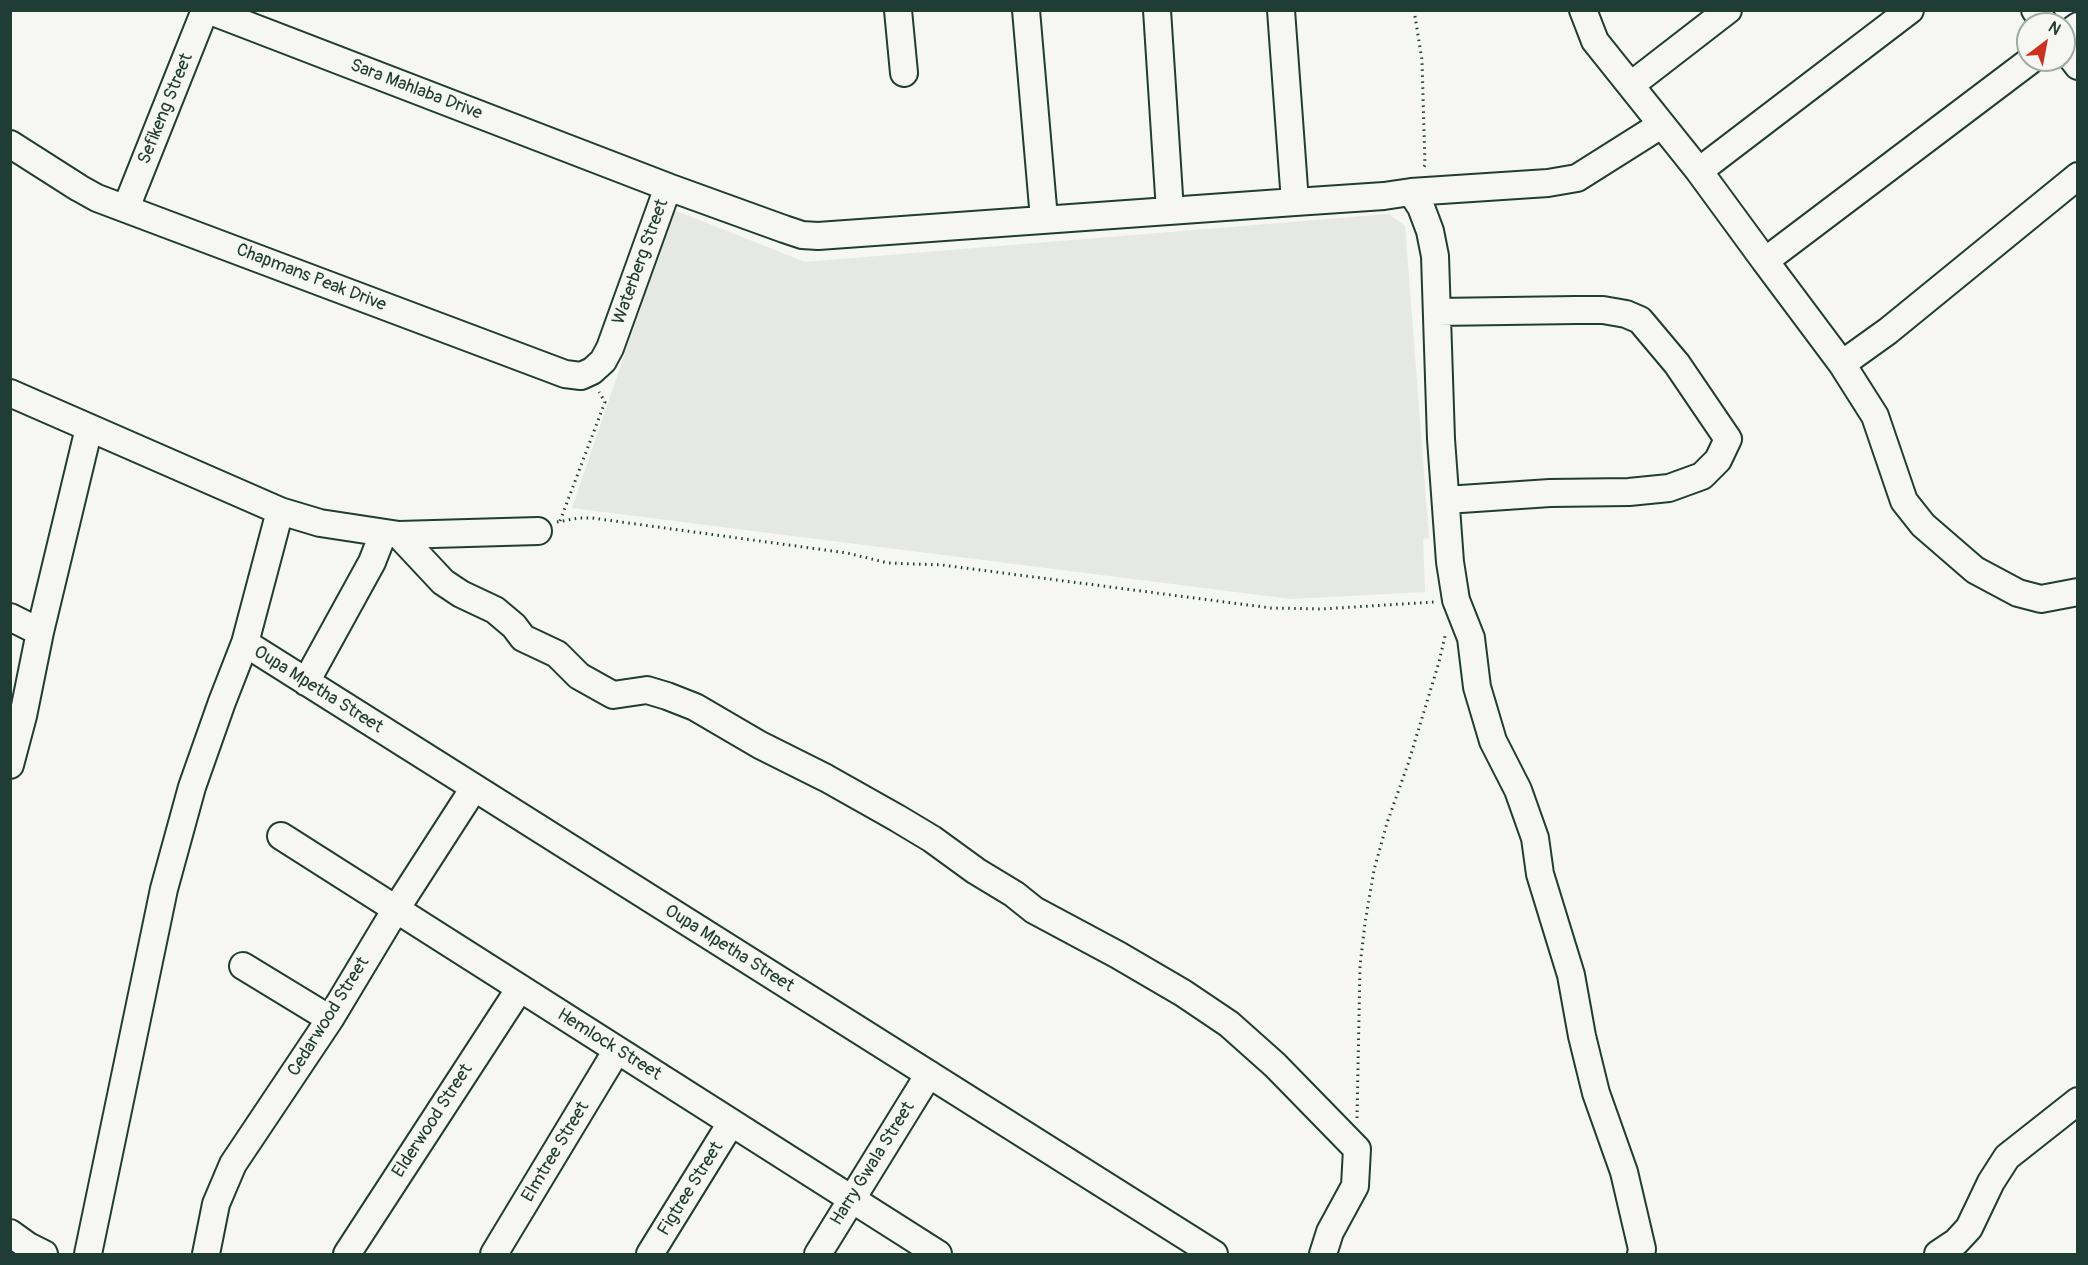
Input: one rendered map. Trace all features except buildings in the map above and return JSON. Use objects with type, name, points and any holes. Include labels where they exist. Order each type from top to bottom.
[{"type":"street","name":"Sara Mahlaba Drive","points":[[207,10],[624,170]]},
{"type":"street","name":"Sefikeng Street","points":[[126,208],[207,10]]},
{"type":"street","points":[[898,10],[904,73]]},
{"type":"street","points":[[1026,10],[1044,219]]},
{"type":"street","points":[[1157,10],[1170,211]]},
{"type":"street","points":[[1281,10],[1295,202]]},
{"type":"street","points":[[1582,10],[1595,42],[1699,171],[1842,364],[1875,416],[1904,501],[1923,525],[1975,570],[2018,593],[2041,599],[2078,592]]},
{"type":"street","points":[[1631,85],[1728,10]]},
{"type":"street","points":[[1699,171],[1910,10]]},
{"type":"street","points":[[1765,261],[2016,71]]},
{"type":"street","points":[[668,187],[784,230],[818,237],[1548,183],[1577,178],[1661,125]]},
{"type":"street","name":"Chapmans Peak Drive","points":[[10,144],[79,188],[126,208],[565,374],[581,376],[587,373]]},
{"type":"street","name":"Waterberg Street","points":[[587,373],[603,361],[610,348],[668,187],[624,170]]},
{"type":"street","points":[[1842,364],[1888,331],[2078,176]]},
{"type":"street","points":[[1411,192],[1421,207],[1430,231],[1435,256],[1441,439],[1450,562],[1456,600],[1471,638],[1477,687],[1493,741],[1518,790],[1535,838],[1540,874],[1571,975],[1582,1036],[1596,1093],[1624,1172],[1642,1249],[1641,1254]]},
{"type":"street","points":[[1437,312],[1603,310],[1626,314],[1640,320],[1677,364],[1728,439],[1718,460],[1702,476],[1669,488],[1629,492],[1446,500]]},
{"type":"street","points":[[10,393],[280,512],[320,523],[391,535],[549,526]]},
{"type":"street","points":[[10,765],[89,428]]},
{"type":"street","points":[[88,1254],[164,889],[192,788],[245,643],[280,512]]},
{"type":"street","points":[[306,682],[372,562],[391,535]]},
{"type":"street","points":[[391,535],[443,582],[461,594],[495,610],[514,626],[523,638],[557,654],[579,676],[613,695],[647,690],[695,707],[760,745],[826,778],[932,839],[1034,910],[1183,993],[1246,1038],[1357,1149],[1355,1186],[1330,1232],[1323,1254]]},
{"type":"street","points":[[10,616],[40,632]]},
{"type":"street","name":"Oupa Mpetha Street","points":[[245,643],[1214,1254]]},
{"type":"street","name":"Cedarwood Street","points":[[206,1254],[216,1204],[234,1164],[330,1019],[396,909],[474,788]]},
{"type":"street","name":"Hemlock Street","points":[[281,836],[938,1254]]},
{"type":"street","points":[[243,966],[330,1019]]},
{"type":"street","name":"Elderwood Street","points":[[346,1254],[520,988]]},
{"type":"street","name":"Elmtree Street","points":[[494,1254],[617,1050]]},
{"type":"street","name":"Harry Gwala Street","points":[[818,1254],[929,1074]]},
{"type":"street","points":[[1938,1254],[1956,1242],[1969,1228],[1991,1182],[2007,1157],[2078,1101]]},
{"type":"street","name":"Figtree Street","points":[[650,1254],[731,1123]]},
{"type":"street","points":[[10,1233],[44,1254]]},
{"type":"path","points":[[1411,192],[1425,165],[1422,60],[1413,10]]},
{"type":"path","points":[[549,526],[605,402],[587,373]]},
{"type":"path","points":[[549,526],[592,518],[847,553],[888,563],[942,564],[1271,608],[1322,609],[1456,600],[1408,765],[1387,823],[1370,891],[1360,966],[1357,1149]]},
{"type":"shaded area","points":[[674,210],[805,262],[1389,214],[1405,226],[1429,538],[1423,539],[1425,592],[1291,599],[572,508]]}]
